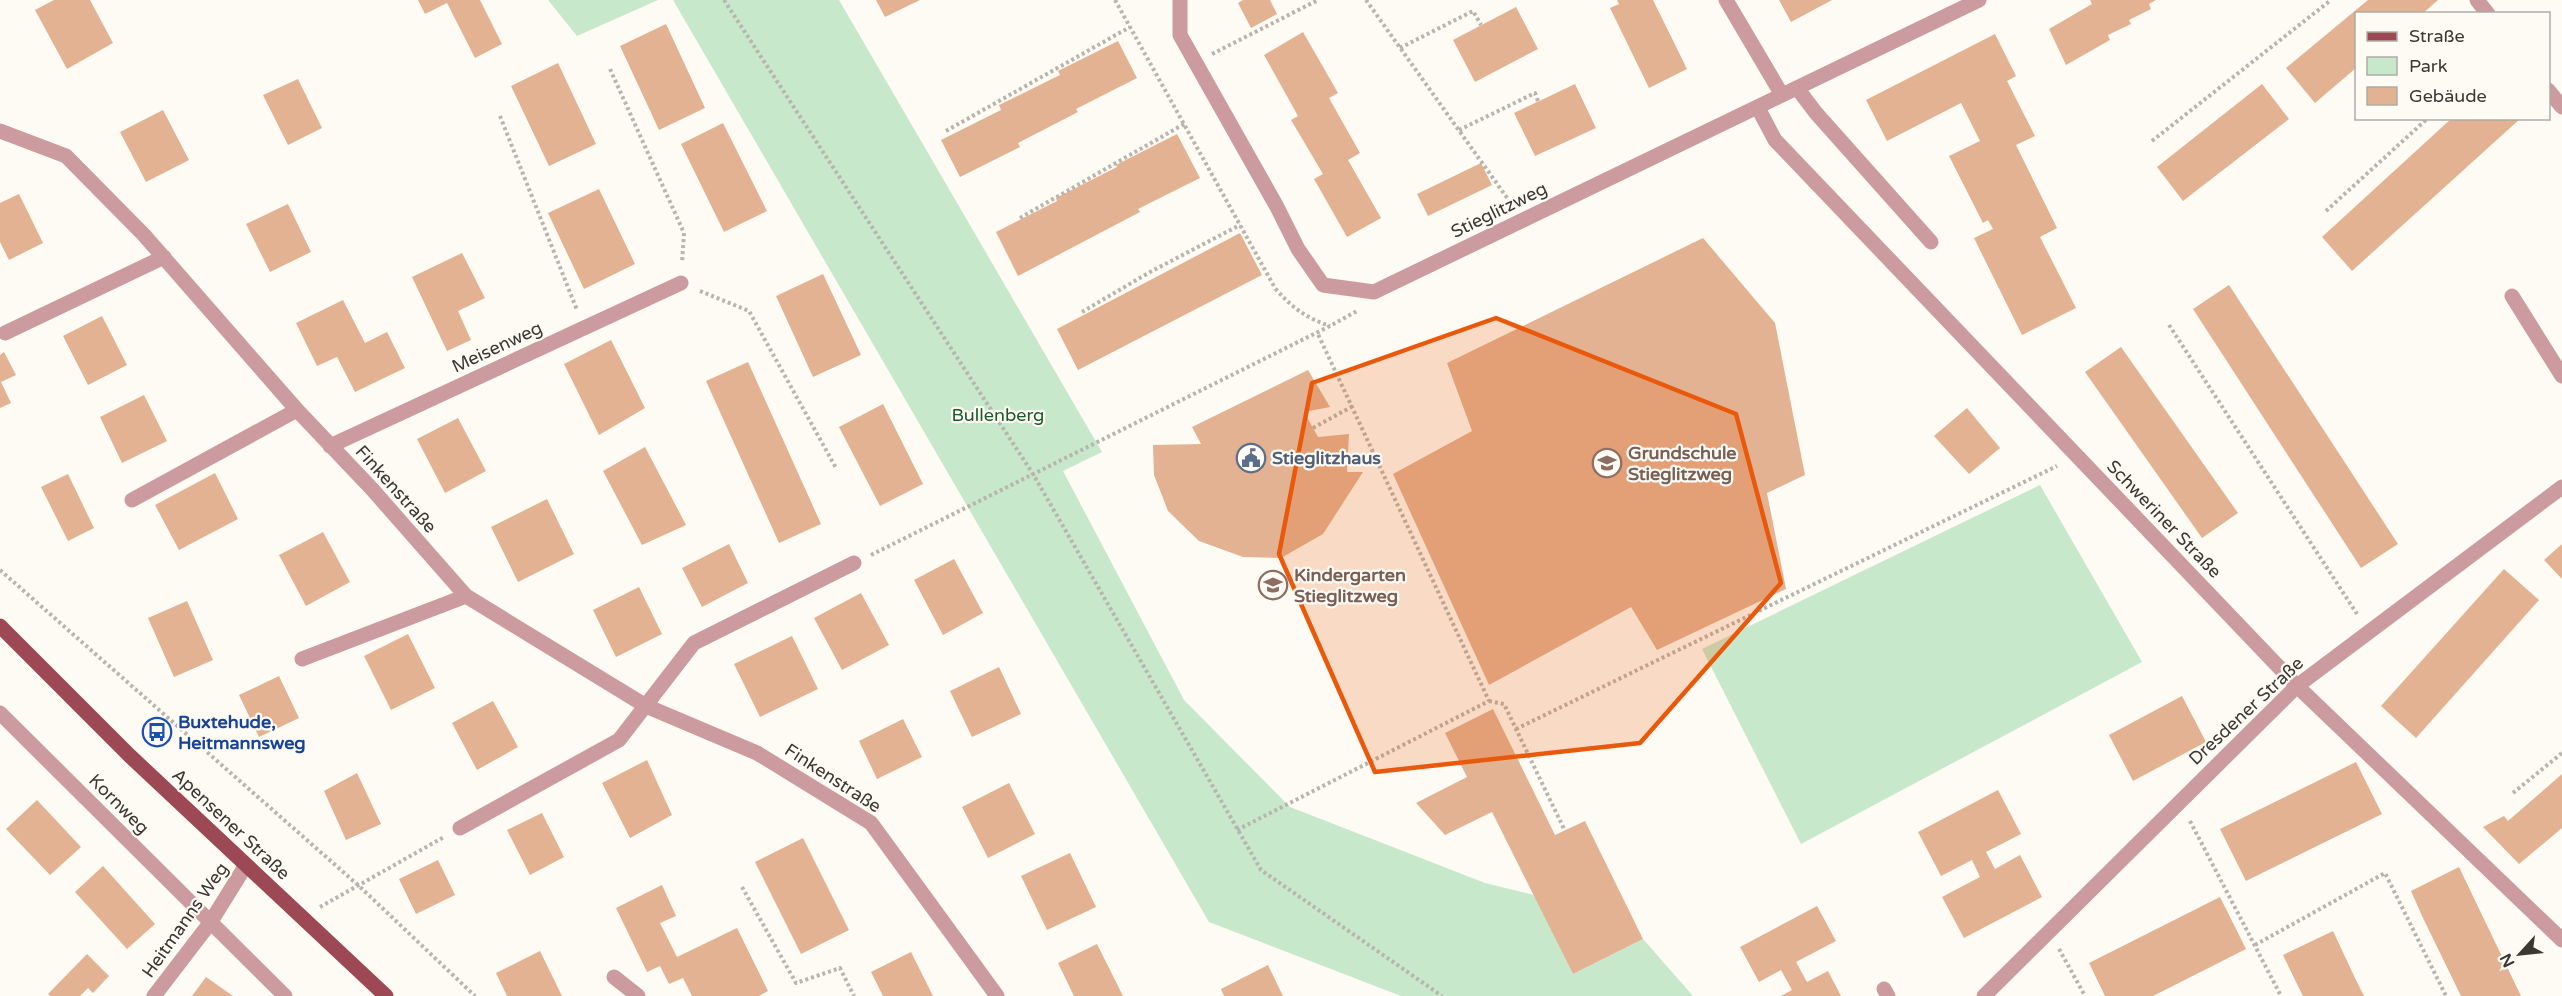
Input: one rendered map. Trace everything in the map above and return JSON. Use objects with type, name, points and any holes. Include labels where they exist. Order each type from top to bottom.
[{"type":"main road","name":"Apensener Straße","points":[[0,626],[130,756],[386,996]]},
{"type":"street","points":[[1180,0],[1180,35],[1277,207],[1298,249],[1323,285],[1374,292]]},
{"type":"street","points":[[1726,0],[1782,95]]},
{"type":"street","name":"Stieglitzweg","points":[[1374,292],[1979,0]]},
{"type":"street","points":[[2477,0],[2486,12]]},
{"type":"street","points":[[1797,88],[1816,113],[1931,242]]},
{"type":"street","points":[[2550,92],[2562,107]]},
{"type":"street","name":"Schweriner Straße","points":[[1758,108],[1775,140],[2297,686],[2562,940]]},
{"type":"street","name":"Finkenstraße","points":[[0,131],[66,156],[164,257],[297,410],[372,489],[466,596],[646,706],[757,753],[870,823],[997,996]]},
{"type":"street","points":[[5,333],[164,257]]},
{"type":"street","name":"Meisenweg","points":[[330,446],[681,283]]},
{"type":"street","points":[[2512,296],[2562,376]]},
{"type":"street","points":[[132,500],[297,410]]},
{"type":"street","name":"Dresdener Straße","points":[[1984,996],[2297,686],[2562,487]]},
{"type":"street","points":[[460,828],[619,740],[694,643],[854,563]]},
{"type":"street","points":[[302,659],[466,596]]},
{"type":"street","name":"Kornweg","points":[[0,713],[285,996]]},
{"type":"street","name":"Heitmanns Weg","points":[[154,996],[210,923],[246,865]]},
{"type":"street","points":[[614,977],[638,996]]},
{"type":"path","points":[[724,0],[1033,474],[1261,870],[1442,996]]},
{"type":"path","points":[[1115,0],[1275,288],[1289,306],[1309,319],[1330,326]]},
{"type":"path","points":[[1196,62],[1318,0]]},
{"type":"path","points":[[1366,0],[1523,220]]},
{"type":"path","points":[[2152,141],[2331,0]]},
{"type":"path","points":[[1400,48],[1473,11],[1481,25]]},
{"type":"path","points":[[946,131],[1130,27]]},
{"type":"path","points":[[610,69],[684,233],[681,283],[749,310],[836,468]]},
{"type":"path","points":[[1459,130],[1535,93],[1538,101]]},
{"type":"path","points":[[500,116],[584,328]]},
{"type":"path","points":[[2326,211],[2426,120]]},
{"type":"path","points":[[1020,218],[1184,124]]},
{"type":"path","points":[[1082,312],[1150,272],[1240,225]]},
{"type":"path","points":[[854,563],[1354,314],[1374,292]]},
{"type":"path","points":[[2169,325],[2368,632]]},
{"type":"path","points":[[1317,332],[1489,701]]},
{"type":"path","points":[[1313,428],[1353,406]]},
{"type":"path","points":[[1516,729],[2077,456]]},
{"type":"path","points":[[0,570],[358,885],[475,996]]},
{"type":"path","points":[[1237,830],[1489,701],[1503,704],[1565,831]]},
{"type":"path","points":[[2512,793],[2562,753]]},
{"type":"path","points":[[2180,802],[2281,996]]},
{"type":"path","points":[[303,918],[460,828]]},
{"type":"path","points":[[2255,945],[2385,873],[2446,996]]},
{"type":"path","points":[[742,886],[796,983],[840,968],[854,996]]},
{"type":"path","points":[[2049,932],[2085,996]]},
{"type":"highlighted area","points":[[1496,318],[1736,414],[1781,583],[1640,743],[1375,772],[1279,554],[1312,383]]},
{"type":"green space","points":[[548,0],[658,0],[577,36]]},
{"type":"green space","name":"Bullenberg","points":[[673,0],[839,0],[1102,452],[1063,471],[1184,700],[1290,807],[1485,883],[1534,895],[1573,974],[1643,939],[1693,996],[1401,996],[1209,922]]},
{"type":"green space","points":[[2040,485],[2142,662],[1801,844],[1702,649]]},
{"type":"building","points":[[54,0],[90,0],[113,43],[67,69],[35,10]]},
{"type":"building","points":[[418,0],[480,0],[502,44],[475,58],[447,3],[425,14]]},
{"type":"building","points":[[876,0],[920,0],[885,17]]},
{"type":"building","points":[[1243,0],[1270,0],[1277,14],[1251,28],[1238,3]]},
{"type":"building","points":[[1617,0],[1653,0],[1687,69],[1649,88],[1610,8],[1619,4]]},
{"type":"building","points":[[1779,0],[1832,0],[1791,22]]},
{"type":"building","points":[[2090,0],[2156,0],[2149,4],[2151,9],[2129,20],[2131,24],[2108,35],[2110,40],[2066,65],[2049,29],[2092,4]]},
{"type":"building","points":[[2368,0],[2438,0],[2424,12],[2355,12],[2355,69],[2315,103],[2286,68]]},
{"type":"building","points":[[1516,7],[1538,49],[1475,82],[1453,40]]},
{"type":"building","points":[[666,24],[705,108],[659,130],[620,46]]},
{"type":"building","points":[[1303,32],[1338,93],[1329,98],[1360,153],[1348,160],[1381,218],[1347,237],[1314,179],[1323,174],[1291,120],[1298,116],[1264,55]]},
{"type":"building","points":[[1995,34],[2016,76],[2007,81],[2035,136],[2016,145],[2057,228],[2040,237],[2076,308],[2022,335],[1974,238],[1993,229],[1988,220],[1983,223],[1949,156],[1980,141],[1961,103],[1887,141],[1866,100]]},
{"type":"building","points":[[1118,41],[1137,78],[1076,109],[1078,112],[1018,143],[1020,147],[960,177],[941,140],[1001,110],[999,105],[1060,75],[1058,71]]},
{"type":"building","points":[[558,63],[596,144],[549,166],[511,86]]},
{"type":"building","points":[[298,79],[322,128],[288,145],[263,95]]},
{"type":"building","points":[[1575,84],[1596,128],[1535,156],[1514,113]]},
{"type":"building","points":[[2262,84],[2289,119],[2183,201],[2157,167]]},
{"type":"building","points":[[163,110],[189,160],[146,182],[120,132]]},
{"type":"building","points":[[2450,120],[2519,120],[2352,271],[2322,237]]},
{"type":"building","points":[[723,123],[767,211],[724,232],[681,144]]},
{"type":"building","points":[[1177,134],[1200,178],[1138,209],[1140,212],[1018,276],[996,232]]},
{"type":"building","points":[[1481,163],[1492,185],[1428,216],[1417,194]]},
{"type":"building","points":[[599,189],[635,264],[584,289],[548,213]]},
{"type":"building","points":[[19,194],[43,243],[9,260],[0,242],[0,203]]},
{"type":"building","points":[[288,204],[311,252],[270,272],[246,224]]},
{"type":"building","points":[[1240,233],[1262,275],[1078,370],[1057,329]]},
{"type":"building","name":"Grundschule Stieglitzweg","points":[[1703,238],[1775,323],[1805,475],[1767,493],[1786,589],[1657,650],[1631,607],[1489,685],[1393,474],[1472,431],[1447,363]]},
{"type":"building","points":[[462,253],[485,298],[458,311],[471,340],[447,351],[412,277]]},
{"type":"building","points":[[823,274],[861,355],[813,377],[776,296]]},
{"type":"building","points":[[2229,285],[2398,544],[2361,568],[2193,309]]},
{"type":"building","points":[[343,300],[365,343],[387,332],[405,368],[355,392],[337,357],[317,366],[296,323]]},
{"type":"building","points":[[102,316],[127,365],[88,385],[63,336]]},
{"type":"building","points":[[611,340],[645,408],[599,435],[564,364]]},
{"type":"building","points":[[2121,347],[2238,513],[2202,538],[2085,372]]},
{"type":"building","points":[[4,352],[16,375],[1,382],[11,403],[0,408],[0,355]]},
{"type":"building","points":[[748,362],[821,524],[779,543],[706,381]]},
{"type":"building","name":"Stieglitzhaus","points":[[1308,370],[1330,407],[1304,412],[1318,437],[1349,434],[1347,472],[1363,472],[1323,534],[1281,558],[1243,557],[1199,541],[1168,511],[1154,475],[1153,445],[1201,444],[1192,427]]},
{"type":"building","points":[[144,395],[167,441],[122,463],[100,417]]},
{"type":"building","points":[[883,404],[923,484],[880,506],[839,427]]},
{"type":"building","points":[[1967,408],[2000,448],[1969,474],[1934,436]]},
{"type":"building","points":[[458,418],[486,471],[445,493],[417,439]]},
{"type":"building","points":[[645,447],[686,525],[642,545],[603,471]]},
{"type":"building","points":[[215,473],[238,519],[179,550],[155,505]]},
{"type":"building","points":[[68,474],[94,528],[68,541],[41,487]]},
{"type":"building","points":[[547,499],[574,554],[518,582],[491,527]]},
{"type":"building","points":[[323,532],[350,582],[306,606],[279,555]]},
{"type":"building","points":[[729,544],[748,583],[702,607],[682,568]]},
{"type":"building","points":[[2562,544],[2562,579],[2544,560]]},
{"type":"building","points":[[954,559],[983,613],[943,635],[914,580]]},
{"type":"building","points":[[2504,569],[2539,600],[2416,738],[2381,706]]},
{"type":"building","points":[[639,587],[662,634],[616,657],[593,610]]},
{"type":"building","points":[[861,593],[889,645],[842,670],[814,618]]},
{"type":"building","points":[[187,601],[213,660],[174,677],[148,618]]},
{"type":"building","points":[[408,634],[435,688],[391,710],[364,656]]},
{"type":"building","points":[[792,636],[818,689],[760,717],[734,664]]},
{"type":"building","points":[[999,667],[1021,714],[972,737],[950,691]]},
{"type":"building","points":[[279,676],[299,718],[259,737],[239,695]]},
{"type":"building","points":[[2182,696],[2206,742],[2133,781],[2109,735]]},
{"type":"building","points":[[493,701],[518,747],[477,770],[452,723]]},
{"type":"building","points":[[1493,709],[1555,835],[1585,821],[1643,939],[1573,974],[1492,812],[1445,835],[1416,803],[1467,777],[1445,733]]},
{"type":"building","points":[[903,719],[922,757],[877,779],[859,741]]},
{"type":"building","points":[[647,760],[672,815],[630,838],[602,783]]},
{"type":"building","points":[[2356,762],[2382,814],[2246,881],[2220,829]]},
{"type":"building","points":[[357,773],[381,824],[346,840],[324,791]]},
{"type":"building","points":[[2562,774],[2562,828],[2519,864],[2483,827],[2504,816],[2508,821]]},
{"type":"building","points":[[1009,783],[1035,834],[988,858],[962,807]]},
{"type":"building","points":[[1998,790],[2021,834],[1986,852],[1995,869],[2020,855],[2042,897],[1964,938],[1942,897],[1980,877],[1972,860],[1941,876],[1918,832]]},
{"type":"building","points":[[37,800],[81,847],[50,875],[6,829]]},
{"type":"building","points":[[542,813],[564,857],[530,875],[507,830]]},
{"type":"building","points":[[803,838],[849,930],[801,954],[755,862]]},
{"type":"building","points":[[1070,853],[1096,907],[1047,930],[1021,876]]},
{"type":"building","points":[[438,860],[455,895],[416,914],[399,879]]},
{"type":"building","points":[[103,866],[155,924],[127,949],[75,892]]},
{"type":"building","points":[[2459,867],[2521,996],[2461,996],[2423,918],[2411,891]]},
{"type":"building","points":[[662,885],[676,916],[660,923],[677,957],[737,928],[768,991],[759,996],[692,996],[683,978],[669,984],[660,966],[647,972],[616,908]]},
{"type":"building","points":[[2220,897],[2246,949],[2153,996],[2105,996],[2089,963]]},
{"type":"building","points":[[1817,906],[1836,941],[1796,962],[1807,982],[1828,971],[1841,996],[1781,996],[1792,990],[1781,970],[1759,982],[1740,947]]},
{"type":"building","points":[[2333,931],[2364,996],[2303,996],[2283,955]]},
{"type":"building","points":[[1097,944],[1123,996],[1074,996],[1058,963]]},
{"type":"building","points":[[540,951],[562,996],[507,996],[496,973]]},
{"type":"building","points":[[911,952],[933,996],[883,996],[871,972]]},
{"type":"building","points":[[87,954],[109,976],[93,993],[88,988],[80,996],[50,996],[48,994]]},
{"type":"building","points":[[1268,965],[1283,996],[1224,996],[1221,989]]},
{"type":"building","points":[[206,977],[233,996],[192,996]]},
{"type":"place","name":"Stieglitzhaus","points":[[1251,458]]},
{"type":"place","name":"Grundschule Stieglitzweg","points":[[1607,463]]},
{"type":"place","name":"Kindergarten Stieglitzweg","points":[[1273,585]]},
{"type":"place","name":"Buxtehude, Heitmannsweg","points":[[157,732]]}]
